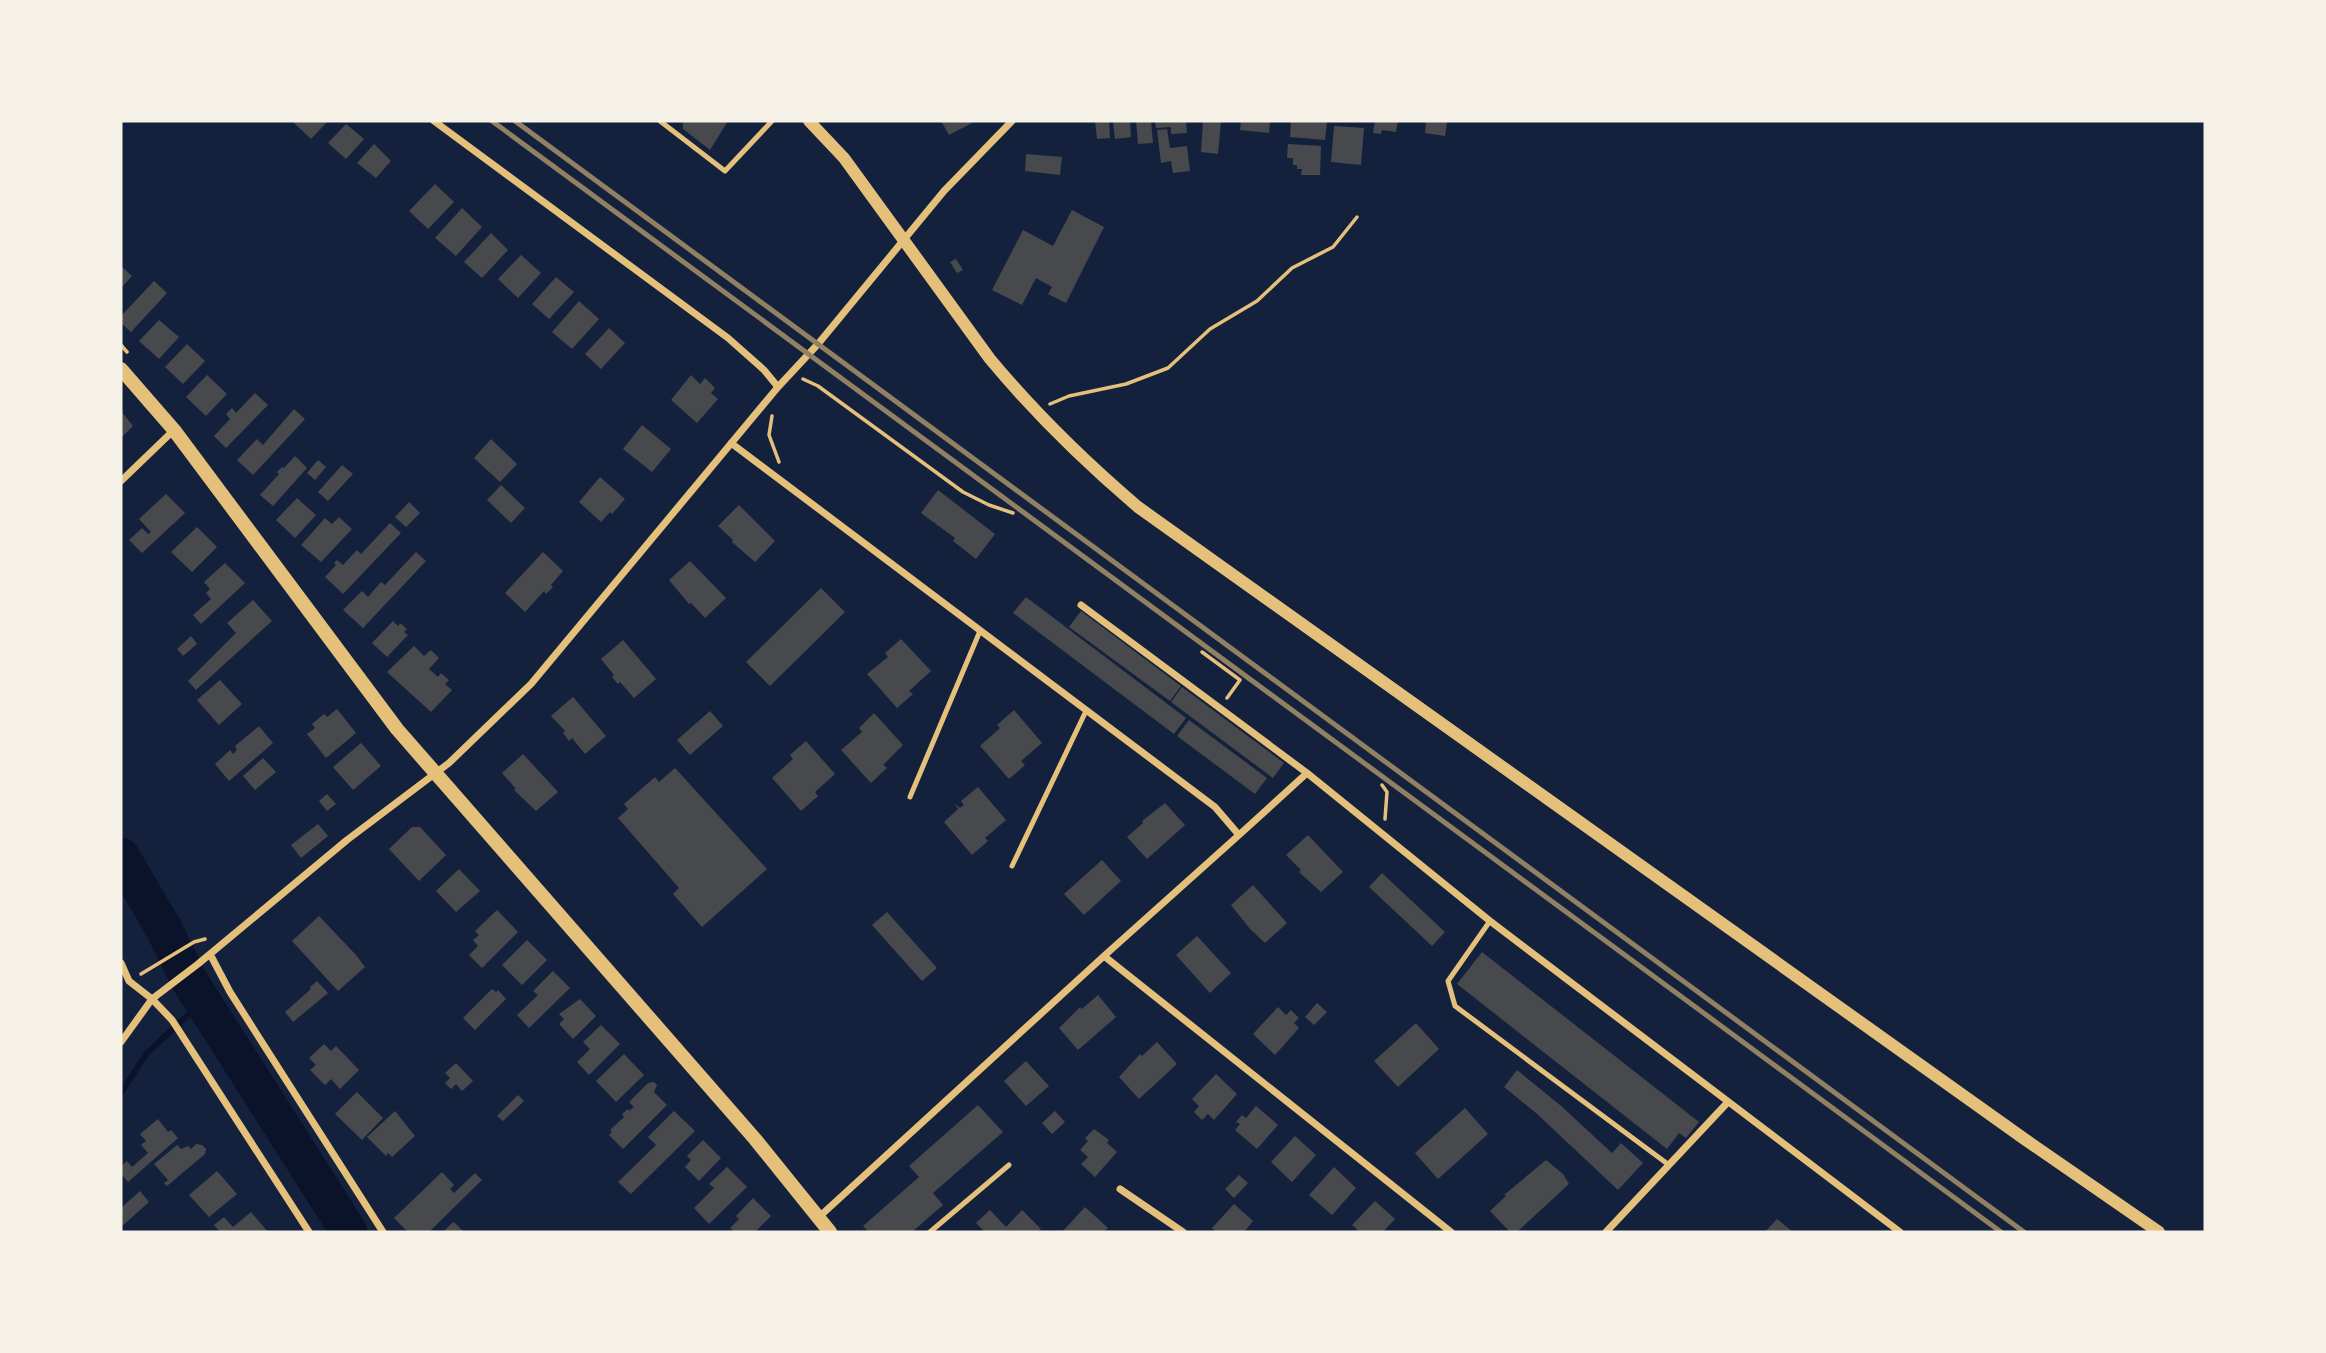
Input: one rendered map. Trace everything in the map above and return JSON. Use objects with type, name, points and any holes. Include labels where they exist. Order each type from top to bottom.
[{"type":"main road","points":[[121,369],[174,430],[364,685],[434,773],[755,1139],[830,1232]]},
{"type":"street","points":[[434,121],[728,338],[764,370],[778,387]]},
{"type":"street","points":[[809,121],[844,158],[990,359],[1038,415],[1095,470],[1166,529],[2159,1232]]},
{"type":"street","points":[[121,1042],[152,999],[347,840],[449,763],[531,684],[944,191],[1012,121]]},
{"type":"street","points":[[121,481],[174,430]]},
{"type":"street","points":[[731,443],[1215,807],[1239,835]]},
{"type":"street","points":[[1081,605],[1307,773],[1490,921],[1900,1232]]},
{"type":"street","points":[[819,1217],[1307,773]]},
{"type":"street","points":[[210,954],[230,992],[383,1232]]},
{"type":"street","points":[[1104,956],[1451,1232]]},
{"type":"street","points":[[121,963],[129,981],[152,999],[172,1020],[309,1232]]},
{"type":"street","points":[[1606,1232],[1728,1102]]},
{"type":"street","points":[[1120,1189],[1183,1232]]},
{"type":"lane","points":[[660,121],[726,172],[772,121]]},
{"type":"lane","points":[[910,797],[980,631]]},
{"type":"lane","points":[[1012,866],[1086,711]]},
{"type":"lane","points":[[1490,921],[1448,981],[1455,1006],[1670,1165]]},
{"type":"lane","points":[[930,1232],[1009,1165]]},
{"type":"path","points":[[1038,415],[1055,401],[1126,384],[1168,368],[1210,329],[1257,301],[1292,268],[1333,247],[1357,217]]},
{"type":"path","points":[[121,345],[129,354]]},
{"type":"path","points":[[790,374],[818,386],[963,492],[1013,513]]},
{"type":"path","points":[[778,387],[769,435],[788,487]]},
{"type":"path","points":[[1202,652],[1240,680],[1220,709]]},
{"type":"path","points":[[1382,785],[1387,792],[1383,835]]},
{"type":"path","points":[[158,963],[194,942]]},
{"type":"building","points":[[292,121],[328,121],[311,139]]},
{"type":"building","points":[[683,121],[728,121],[710,150],[683,129]]},
{"type":"building","points":[[941,121],[971,121],[972,123],[949,135]]},
{"type":"building","points":[[1095,121],[1109,121],[1110,138],[1097,139]]},
{"type":"building","points":[[1113,121],[1130,121],[1131,137],[1115,139]]},
{"type":"building","points":[[1136,121],[1151,121],[1153,143],[1138,144]]},
{"type":"building","points":[[1155,121],[1186,121],[1187,133],[1171,134],[1171,127],[1156,128]]},
{"type":"building","points":[[1203,121],[1221,121],[1218,154],[1201,152]]},
{"type":"building","points":[[1241,121],[1270,121],[1269,133],[1240,130]]},
{"type":"building","points":[[1291,121],[1327,121],[1325,140],[1290,137]]},
{"type":"building","points":[[1375,121],[1398,121],[1396,132],[1382,130],[1381,134],[1373,133]]},
{"type":"building","points":[[1426,121],[1447,122],[1445,136],[1425,133]]},
{"type":"building","points":[[346,124],[364,139],[346,159],[328,143]]},
{"type":"building","points":[[1334,126],[1364,128],[1361,165],[1331,162]]},
{"type":"building","points":[[1167,129],[1170,148],[1187,146],[1190,171],[1173,173],[1171,161],[1161,163],[1157,130]]},
{"type":"building","points":[[374,144],[391,161],[376,178],[357,163]]},
{"type":"building","points":[[1288,144],[1321,146],[1320,175],[1301,175],[1302,169],[1293,165],[1293,158],[1287,158]]},
{"type":"building","points":[[1026,154],[1062,157],[1060,175],[1025,171]]},
{"type":"building","points":[[435,184],[454,202],[428,229],[409,211]]},
{"type":"building","points":[[462,208],[482,227],[456,256],[435,238]]},
{"type":"building","points":[[1072,210],[1104,227],[1066,303],[1048,294],[1052,287],[1036,278],[1022,305],[992,290],[1023,230],[1053,246]]},
{"type":"building","points":[[491,233],[508,250],[482,278],[464,262]]},
{"type":"building","points":[[521,255],[541,273],[518,298],[498,279]]},
{"type":"building","points":[[956,259],[963,270],[957,273],[950,262]]},
{"type":"building","points":[[121,266],[132,276],[121,288]]},
{"type":"building","points":[[556,277],[574,292],[549,319],[532,304]]},
{"type":"building","points":[[154,281],[167,293],[131,332],[121,323],[121,316]]},
{"type":"building","points":[[579,301],[599,319],[572,349],[552,332]]},
{"type":"building","points":[[159,320],[179,337],[159,359],[139,341]]},
{"type":"building","points":[[609,328],[625,343],[601,369],[585,354]]},
{"type":"building","points":[[187,344],[205,361],[183,384],[165,367]]},
{"type":"building","points":[[207,375],[227,394],[206,416],[186,397]]},
{"type":"building","points":[[691,375],[700,384],[705,378],[715,388],[711,393],[718,399],[697,423],[671,400]]},
{"type":"building","points":[[255,393],[268,405],[226,448],[214,436],[230,419],[226,414],[232,408],[236,413]]},
{"type":"building","points":[[294,409],[305,419],[253,475],[237,460],[257,439],[263,445]]},
{"type":"building","points":[[121,411],[133,426],[121,438]]},
{"type":"building","points":[[642,425],[671,449],[652,472],[623,449]]},
{"type":"building","points":[[491,439],[517,464],[500,482],[474,458]]},
{"type":"building","points":[[295,456],[307,468],[273,506],[260,495],[279,474],[277,472]]},
{"type":"building","points":[[318,460],[326,467],[315,480],[307,473]]},
{"type":"building","points":[[342,465],[353,474],[328,501],[318,492]]},
{"type":"building","points":[[600,477],[625,499],[601,522],[579,502]]},
{"type":"building","points":[[501,485],[525,508],[511,523],[487,500]]},
{"type":"building","points":[[938,490],[995,534],[976,559],[953,541],[955,538],[921,513]]},
{"type":"building","points":[[166,494],[185,513],[142,553],[129,540],[142,528],[148,534],[151,532],[139,519]]},
{"type":"building","points":[[297,498],[316,515],[295,538],[276,520]]},
{"type":"building","points":[[409,502],[420,513],[406,527],[395,517]]},
{"type":"building","points":[[739,505],[775,541],[755,562],[718,526]]},
{"type":"building","points":[[339,517],[352,529],[321,562],[301,545],[325,518],[332,524]]},
{"type":"building","points":[[390,523],[401,533],[343,594],[325,577],[336,565],[334,563],[337,560],[343,565],[357,550],[361,554]]},
{"type":"building","points":[[197,527],[217,547],[192,572],[171,552]]},
{"type":"building","points":[[416,552],[426,561],[363,628],[343,610],[362,591],[368,597],[381,582],[385,585]]},
{"type":"building","points":[[543,552],[563,571],[551,585],[553,587],[546,594],[544,591],[525,612],[505,593]]},
{"type":"building","points":[[690,561],[726,598],[705,618],[669,580]]},
{"type":"building","points":[[225,563],[245,583],[201,624],[193,615],[211,599],[206,593],[210,589],[204,582]]},
{"type":"building","points":[[821,588],[845,612],[770,686],[746,662]]},
{"type":"building","points":[[1026,597],[1186,718],[1174,734],[1013,613]]},
{"type":"building","points":[[253,600],[272,621],[196,690],[188,681],[236,633],[227,623]]},
{"type":"building","points":[[1081,611],[1181,686],[1170,701],[1069,627]]},
{"type":"building","points":[[393,621],[407,629],[404,632],[408,635],[387,657],[372,643]]},
{"type":"building","points":[[191,636],[197,644],[183,656],[177,649]]},
{"type":"building","points":[[901,639],[931,671],[909,691],[913,694],[897,708],[867,674],[888,657],[885,653]]},
{"type":"building","points":[[623,640],[656,679],[634,698],[612,677],[614,675],[601,659]]},
{"type":"building","points":[[414,646],[424,656],[431,650],[439,658],[429,669],[438,677],[441,673],[449,680],[445,684],[452,690],[431,712],[387,672]]},
{"type":"building","points":[[220,680],[242,704],[219,725],[197,700]]},
{"type":"building","points":[[1182,687],[1284,763],[1273,778],[1171,702]]},
{"type":"building","points":[[573,697],[606,736],[585,754],[572,738],[569,741],[563,733],[565,731],[551,716]]},
{"type":"building","points":[[337,709],[356,733],[326,758],[307,734],[315,728],[312,724],[324,714],[327,717]]},
{"type":"building","points":[[1014,710],[1042,743],[1021,761],[1025,765],[1009,779],[980,746],[1000,728],[997,725]]},
{"type":"building","points":[[710,711],[723,726],[690,755],[677,740]]},
{"type":"building","points":[[874,713],[903,745],[883,765],[887,768],[871,783],[841,750],[862,732],[859,728]]},
{"type":"building","points":[[1189,720],[1267,778],[1255,794],[1177,736]]},
{"type":"building","points":[[259,726],[273,743],[229,781],[215,764],[230,750],[233,754],[237,750],[235,746]]},
{"type":"building","points":[[806,741],[835,774],[815,792],[818,796],[801,811],[772,778],[793,759],[790,755]]},
{"type":"building","points":[[361,743],[381,766],[353,790],[333,767]]},
{"type":"building","points":[[523,754],[558,792],[536,811],[514,790],[516,789],[502,773]]},
{"type":"building","points":[[263,758],[276,772],[255,790],[243,776]]},
{"type":"building","points":[[675,768],[767,869],[702,927],[673,894],[679,888],[618,818],[628,809],[624,804],[655,777],[659,782]]},
{"type":"building","points":[[978,787],[1006,820],[985,838],[988,841],[972,855],[944,822],[958,809],[955,804],[960,808],[964,805],[961,801]]},
{"type":"building","points":[[327,794],[336,804],[327,811],[319,801]]},
{"type":"building","points":[[1165,803],[1185,825],[1147,859],[1127,837]]},
{"type":"building","points":[[318,824],[328,836],[301,858],[291,845]]},
{"type":"building","points":[[412,827],[420,827],[446,855],[419,881],[389,849]]},
{"type":"building","points":[[1308,835],[1343,872],[1321,892],[1299,872],[1301,870],[1286,855]]},
{"type":"building","points":[[1102,860],[1121,881],[1084,915],[1064,894]]},
{"type":"building","points":[[459,869],[480,891],[456,912],[436,891]]},
{"type":"building","points":[[1382,873],[1445,932],[1432,946],[1369,887]]},
{"type":"building","points":[[1253,885],[1287,923],[1265,943],[1231,905]]},
{"type":"building","points":[[497,910],[518,932],[482,968],[469,955],[478,946],[473,940],[479,935],[475,931]]},
{"type":"building","points":[[887,912],[937,968],[922,981],[872,925]]},
{"type":"building","points":[[319,916],[365,967],[338,991],[292,941]]},
{"type":"building","points":[[1197,936],[1231,973],[1210,993],[1176,955]]},
{"type":"building","points":[[527,940],[547,960],[522,985],[502,965]]},
{"type":"building","points":[[1482,952],[1699,1122],[1686,1138],[1679,1133],[1667,1149],[1457,984]]},
{"type":"building","points":[[553,971],[570,988],[529,1028],[517,1015],[538,995],[533,991]]},
{"type":"building","points":[[317,981],[328,993],[293,1022],[285,1012]]},
{"type":"building","points":[[492,989],[496,992],[498,990],[506,999],[475,1030],[463,1018]]},
{"type":"building","points":[[1098,995],[1116,1017],[1078,1050],[1059,1028],[1080,1007],[1082,1009]]},
{"type":"building","points":[[580,999],[596,1016],[573,1039],[559,1024],[564,1019],[559,1014]]},
{"type":"building","points":[[1317,1003],[1327,1012],[1314,1025],[1305,1017]]},
{"type":"building","points":[[1278,1007],[1286,1015],[1291,1010],[1299,1018],[1294,1023],[1299,1028],[1275,1055],[1253,1034]]},
{"type":"building","points":[[1416,1023],[1439,1049],[1398,1087],[1374,1061]]},
{"type":"building","points":[[601,1025],[620,1044],[589,1075],[577,1062],[590,1049],[583,1042]]},
{"type":"building","points":[[1157,1042],[1177,1064],[1139,1099],[1119,1077],[1140,1054],[1142,1056]]},
{"type":"building","points":[[324,1044],[331,1051],[336,1046],[359,1070],[340,1089],[331,1079],[325,1085],[310,1070],[316,1065],[309,1058]]},
{"type":"building","points":[[624,1054],[644,1075],[616,1102],[596,1081]]},
{"type":"building","points":[[1026,1061],[1049,1086],[1026,1106],[1004,1081]]},
{"type":"building","points":[[456,1063],[473,1081],[462,1091],[456,1084],[451,1089],[445,1083],[450,1078],[445,1073]]},
{"type":"building","points":[[1517,1070],[1612,1153],[1621,1143],[1643,1163],[1618,1190],[1536,1113],[1504,1087]]},
{"type":"building","points":[[1216,1074],[1237,1094],[1214,1120],[1208,1114],[1202,1120],[1194,1112],[1199,1106],[1192,1099]]},
{"type":"building","points":[[654,1082],[657,1085],[654,1092],[667,1105],[623,1149],[609,1135],[612,1132],[610,1130],[624,1117],[622,1114],[634,1107],[629,1102],[648,1083]]},
{"type":"building","points":[[357,1092],[383,1118],[362,1140],[335,1114]]},
{"type":"building","points":[[518,1095],[524,1101],[503,1121],[497,1116]]},
{"type":"building","points":[[978,1105],[1003,1132],[933,1193],[943,1205],[912,1232],[869,1232],[863,1226],[919,1177],[909,1166]]},
{"type":"building","points":[[1256,1106],[1278,1125],[1257,1149],[1235,1130],[1240,1124],[1236,1122],[1242,1115],[1246,1118]]},
{"type":"building","points":[[1465,1108],[1488,1134],[1438,1179],[1415,1153]]},
{"type":"building","points":[[395,1111],[415,1136],[392,1157],[388,1153],[386,1156],[367,1137]]},
{"type":"building","points":[[674,1111],[695,1131],[631,1194],[618,1182],[656,1145],[648,1137]]},
{"type":"building","points":[[1055,1111],[1065,1122],[1052,1134],[1042,1123]]},
{"type":"building","points":[[158,1119],[168,1132],[171,1130],[178,1138],[128,1182],[121,1174],[121,1166],[127,1161],[132,1167],[148,1153],[141,1145],[146,1141],[140,1134]]},
{"type":"building","points":[[1094,1129],[1109,1140],[1107,1143],[1117,1152],[1095,1177],[1081,1164],[1088,1157],[1080,1150],[1088,1141],[1085,1138]]},
{"type":"building","points":[[1295,1136],[1316,1155],[1292,1182],[1271,1162]]},
{"type":"building","points":[[703,1140],[721,1158],[699,1181],[685,1167],[691,1160],[687,1156]]},
{"type":"building","points":[[196,1144],[206,1149],[205,1154],[167,1186],[164,1183],[168,1180],[154,1164],[177,1145],[181,1149],[188,1146],[191,1149]]},
{"type":"building","points":[[1546,1160],[1563,1174],[1569,1184],[1517,1232],[1510,1232],[1490,1211],[1506,1196],[1504,1195]]},
{"type":"building","points":[[727,1167],[747,1187],[709,1224],[694,1208],[714,1188],[709,1184]]},
{"type":"building","points":[[1334,1167],[1356,1188],[1332,1215],[1309,1195]]},
{"type":"building","points":[[217,1171],[237,1194],[209,1217],[189,1195]]},
{"type":"building","points":[[442,1172],[454,1185],[450,1189],[454,1193],[475,1173],[482,1180],[429,1232],[408,1232],[394,1218]]},
{"type":"building","points":[[1239,1175],[1248,1183],[1234,1198],[1225,1189]]},
{"type":"building","points":[[140,1191],[149,1202],[121,1227],[121,1208]]},
{"type":"building","points":[[753,1198],[771,1216],[755,1232],[735,1232],[730,1228],[739,1219],[736,1216]]},
{"type":"building","points":[[1375,1201],[1395,1219],[1383,1232],[1360,1232],[1352,1225]]},
{"type":"building","points":[[1234,1204],[1253,1221],[1244,1232],[1216,1232],[1212,1228]]},
{"type":"building","points":[[1085,1207],[1108,1228],[1103,1232],[1062,1232]]},
{"type":"building","points":[[990,1210],[1006,1227],[1022,1210],[1041,1229],[1037,1232],[985,1232],[976,1223]]},
{"type":"building","points":[[251,1212],[268,1232],[220,1232],[214,1225],[224,1217],[233,1227]]},
{"type":"building","points":[[1777,1219],[1793,1232],[1765,1232]]},
{"type":"building","points":[[454,1222],[464,1232],[443,1232],[451,1224]]},
{"type":"waterway","points":[[121,856],[164,929],[189,980],[349,1232]]},
{"type":"waterway","points":[[121,1093],[146,1054],[189,1014],[208,1009]]},
{"type":"railway","points":[[492,121],[2001,1232]]},
{"type":"railway","points":[[515,121],[2024,1232]]}]
